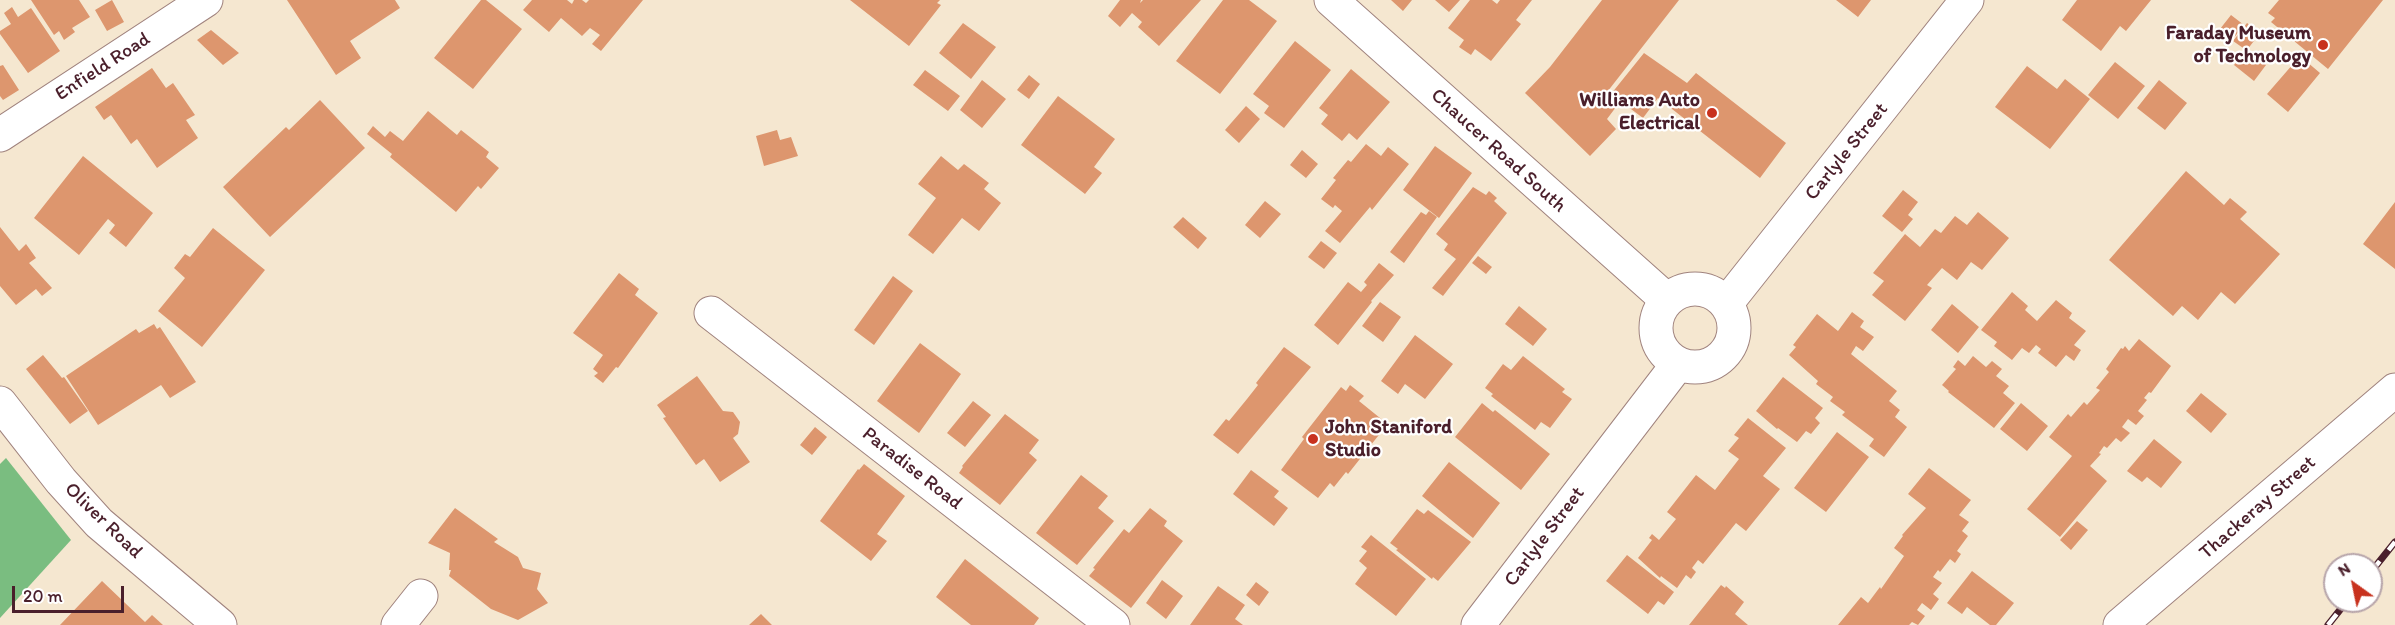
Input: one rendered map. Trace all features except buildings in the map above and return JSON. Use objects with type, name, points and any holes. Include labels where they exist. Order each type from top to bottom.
[{"type":"street","name":"Enfield Road","points":[[0,135],[206,0]]},
{"type":"street","name":"Chaucer Road South","points":[[1331,0],[1667,300]]},
{"type":"street","name":"Carlyle Street","points":[[1726,303],[1967,0]]},
{"type":"street","points":[[1704,289],[1726,303],[1732,315],[1734,328],[1732,341],[1726,352],[1716,361],[1704,367],[1691,368],[1667,357],[1656,335],[1659,310],[1667,300],[1678,292],[1704,289]]},
{"type":"street","name":"Paradise Road","points":[[711,313],[1113,625]]},
{"type":"street","name":"Carlyle Street","points":[[1478,625],[1678,364]]},
{"type":"street","name":"Thackeray Street","points":[[2120,625],[2395,390]]},
{"type":"street","name":"Oliver Road","points":[[0,403],[61,481],[99,524],[220,625]]},
{"type":"street","points":[[398,625],[421,596]]},
{"type":"green space","points":[[6,458],[71,540],[0,618],[0,464]]},
{"type":"railway","points":[[2383,557],[2395,542]]},
{"type":"railway","points":[[2328,625],[2338,613]]},
{"type":"place","name":"Faraday Museum of Technology","points":[[2323,45]]},
{"type":"place","name":"Williams Auto Electrical","points":[[1712,113]]},
{"type":"place","name":"John Staniford Studio","points":[[1313,439]]}]
